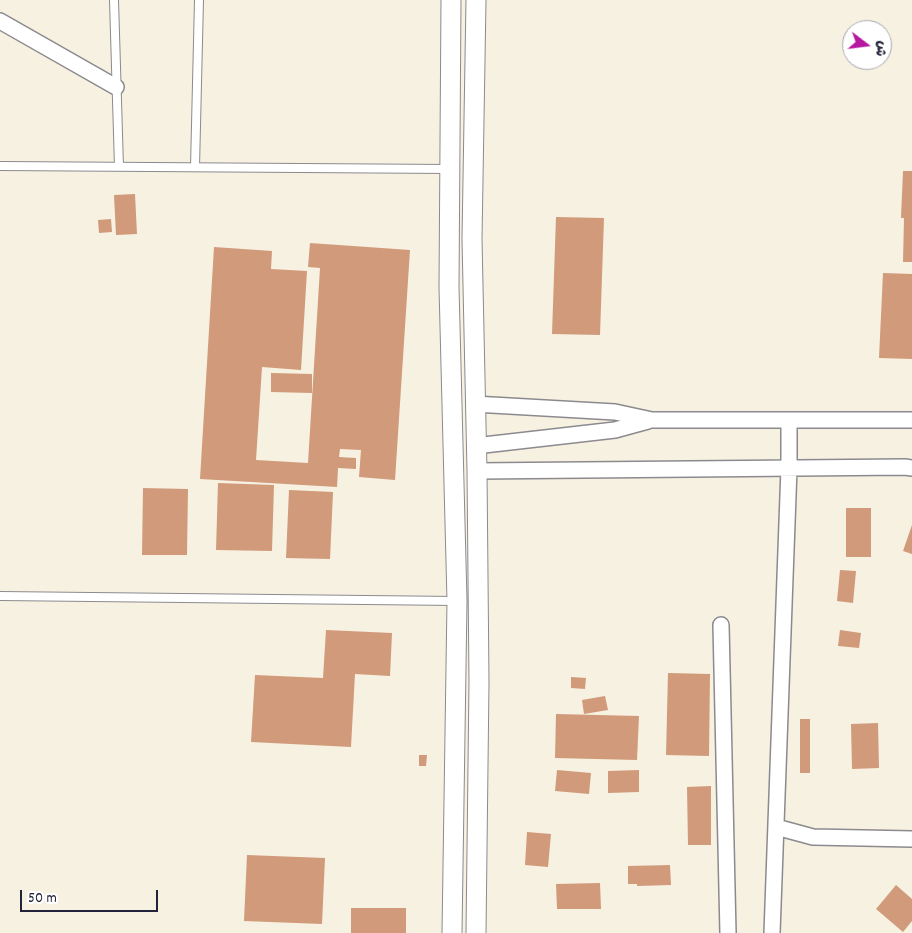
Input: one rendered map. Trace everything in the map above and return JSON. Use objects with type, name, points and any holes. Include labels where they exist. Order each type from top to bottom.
[{"type":"street","points":[[451,0],[449,287],[456,601],[452,933]]},
{"type":"street","points":[[476,0],[472,240],[474,404],[477,472],[476,933]]},
{"type":"street","points":[[0,21],[116,87]]},
{"type":"street","points":[[474,404],[615,412],[652,420],[912,420]]},
{"type":"street","points":[[475,446],[615,430],[652,420]]},
{"type":"street","points":[[772,933],[789,468],[789,420]]},
{"type":"street","points":[[477,472],[912,468]]},
{"type":"street","points":[[720,625],[728,933]]},
{"type":"street","points":[[776,827],[813,837],[912,838]]},
{"type":"lane","points":[[114,0],[119,167]]},
{"type":"lane","points":[[195,167],[199,0]]},
{"type":"lane","points":[[0,166],[450,169]]},
{"type":"lane","points":[[0,596],[456,601]]},
{"type":"building","points":[[903,171],[912,171],[912,262],[903,262],[904,218],[901,218]]},
{"type":"building","points":[[135,194],[137,234],[116,235],[114,195]]},
{"type":"building","points":[[556,217],[604,218],[600,335],[552,334]]},
{"type":"building","points":[[111,219],[112,232],[99,233],[98,220]]},
{"type":"building","points":[[310,243],[410,250],[395,480],[359,477],[361,450],[340,449],[339,457],[356,458],[356,469],[338,468],[337,487],[200,479],[214,247],[272,251],[271,269],[307,271],[301,370],[262,367],[256,460],[308,463],[320,268],[308,267]]},
{"type":"building","points":[[883,273],[912,274],[912,359],[879,358]]},
{"type":"building","points":[[271,373],[312,374],[312,393],[271,392]]},
{"type":"building","points":[[218,483],[274,485],[272,551],[216,550]]},
{"type":"building","points":[[143,488],[188,489],[187,555],[142,555]]},
{"type":"building","points":[[289,490],[333,492],[330,559],[286,558]]},
{"type":"building","points":[[846,508],[871,508],[871,557],[846,557]]},
{"type":"building","points":[[912,525],[912,554],[903,551]]},
{"type":"building","points":[[840,570],[856,571],[853,603],[837,601]]},
{"type":"building","points":[[326,630],[392,633],[390,676],[355,674],[351,747],[251,742],[255,675],[323,678]]},
{"type":"building","points":[[840,630],[861,633],[859,648],[838,646]]},
{"type":"building","points":[[668,673],[710,674],[709,756],[666,755]]},
{"type":"building","points":[[571,677],[586,678],[585,689],[571,688]]},
{"type":"building","points":[[605,696],[608,710],[584,714],[582,700]]},
{"type":"building","points":[[556,714],[639,716],[637,760],[555,758]]},
{"type":"building","points":[[800,719],[810,719],[810,773],[800,773]]},
{"type":"building","points":[[878,723],[879,768],[852,769],[851,724]]},
{"type":"building","points":[[419,755],[427,755],[426,766],[419,766]]},
{"type":"building","points":[[557,770],[591,773],[589,794],[555,791]]},
{"type":"building","points":[[639,770],[639,792],[608,793],[608,771]]},
{"type":"building","points":[[711,786],[711,845],[688,845],[687,787]]},
{"type":"building","points":[[527,832],[551,834],[548,867],[525,865]]},
{"type":"building","points":[[247,855],[325,858],[322,924],[244,921]]},
{"type":"building","points":[[670,865],[671,885],[637,886],[637,884],[628,884],[628,866]]},
{"type":"building","points":[[600,883],[601,909],[557,909],[556,884]]},
{"type":"building","points":[[896,885],[912,899],[912,921],[903,932],[876,909]]},
{"type":"building","points":[[351,908],[406,908],[406,933],[351,933]]}]
